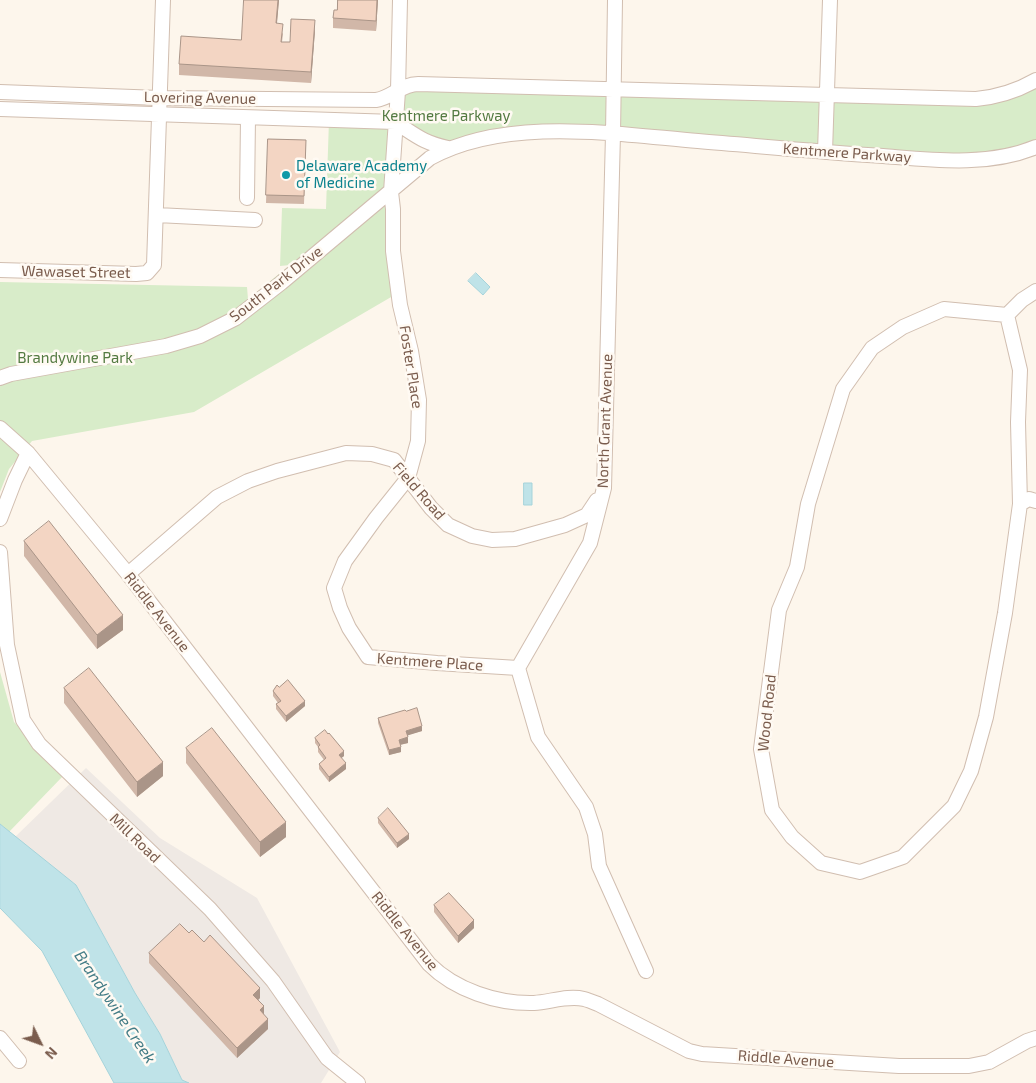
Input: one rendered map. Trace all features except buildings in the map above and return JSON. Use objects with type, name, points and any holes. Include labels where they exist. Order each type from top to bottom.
[{"type":"street","points":[[163,0],[156,215],[255,220]]},
{"type":"street","name":"Foster Place","points":[[340,608],[334,588],[345,562],[376,518],[408,478],[418,441],[419,400],[411,351],[400,305],[393,251],[391,192],[398,91],[400,0]]},
{"type":"street","name":"North Grant Avenue","points":[[518,668],[590,543],[604,488],[614,134],[615,0]]},
{"type":"street","points":[[825,152],[830,0]]},
{"type":"street","points":[[398,91],[412,84],[418,84],[976,99],[992,98],[1036,80]]},
{"type":"street","name":"Lovering Avenue","points":[[0,92],[160,98],[376,100],[398,91]]},
{"type":"street","name":"Lovering Avenue","points":[[0,109],[396,122]]},
{"type":"street","points":[[247,198],[248,118]]},
{"type":"street","name":"Kentmere Parkway","points":[[396,122],[428,144],[448,148]]},
{"type":"street","name":"Kentmere Parkway","points":[[391,192],[420,166],[448,148],[486,138],[514,134],[560,131],[614,134],[929,160],[963,160],[1006,156],[1036,147]]},
{"type":"street","name":"South Park Drive","points":[[0,378],[11,374],[166,346],[200,336],[236,318],[391,192]]},
{"type":"street","name":"Wawaset Street","points":[[0,270],[146,273],[155,261],[156,215]]},
{"type":"street","points":[[1007,315],[1022,300],[1036,291]]},
{"type":"street","name":"Wood Road","points":[[944,309],[1007,315],[1020,370],[1018,422],[1020,504],[1005,613],[986,717],[971,771],[954,806],[903,857],[860,872],[822,863],[792,838],[772,810],[761,750],[779,610],[797,567],[808,504],[843,390],[872,348],[903,327],[944,309]]},
{"type":"street","name":"Riddle Avenue","points":[[0,428],[28,453],[128,574],[429,964],[439,974],[457,985],[486,996],[513,1003],[535,1003],[583,998],[688,1051],[702,1054],[900,1066],[969,1066],[989,1062],[1036,1038]]},
{"type":"street","points":[[0,519],[28,453]]},
{"type":"street","name":"Field Road","points":[[128,574],[217,497],[248,481],[277,471],[346,453],[372,454],[394,460],[431,508],[448,524],[472,536],[492,540],[515,539],[565,525],[587,515],[604,488]]},
{"type":"street","points":[[1020,504],[1029,499],[1036,501]]},
{"type":"street","name":"Mill Road","points":[[0,552],[7,645],[23,720],[39,744],[210,910],[274,982],[327,1058],[358,1083]]},
{"type":"street","name":"Kentmere Place","points":[[340,608],[349,628],[368,657],[518,668]]},
{"type":"street","points":[[518,668],[538,737],[586,807],[595,834],[599,866],[646,971]]},
{"type":"street","points":[[0,1038],[19,1061]]},
{"type":"shaded area","points":[[86,768],[160,838],[257,898],[340,1052],[321,1083],[189,1083],[182,1080],[160,1034],[135,993],[76,885],[15,837]]},
{"type":"green space","name":"Brandywine Park","points":[[1036,80],[1036,147],[990,158],[560,131],[448,148],[396,122],[398,293],[194,412],[32,441],[9,469],[0,492],[0,282],[247,287],[248,299],[290,265],[280,266],[282,208],[326,209],[329,120],[395,122],[406,86],[976,99]]},
{"type":"green space","points":[[0,672],[14,722],[63,776],[9,832],[0,824]]},
{"type":"water","points":[[476,273],[490,287],[483,295],[468,281]]},
{"type":"water","points":[[524,483],[532,483],[532,505],[524,505]]},
{"type":"water","name":"Brandywine Creek","points":[[0,824],[76,885],[135,993],[160,1034],[182,1080],[189,1083],[114,1083],[42,951],[0,908]]},
{"type":"place","name":"Delaware Academy of Medicine","points":[[286,175]]}]
